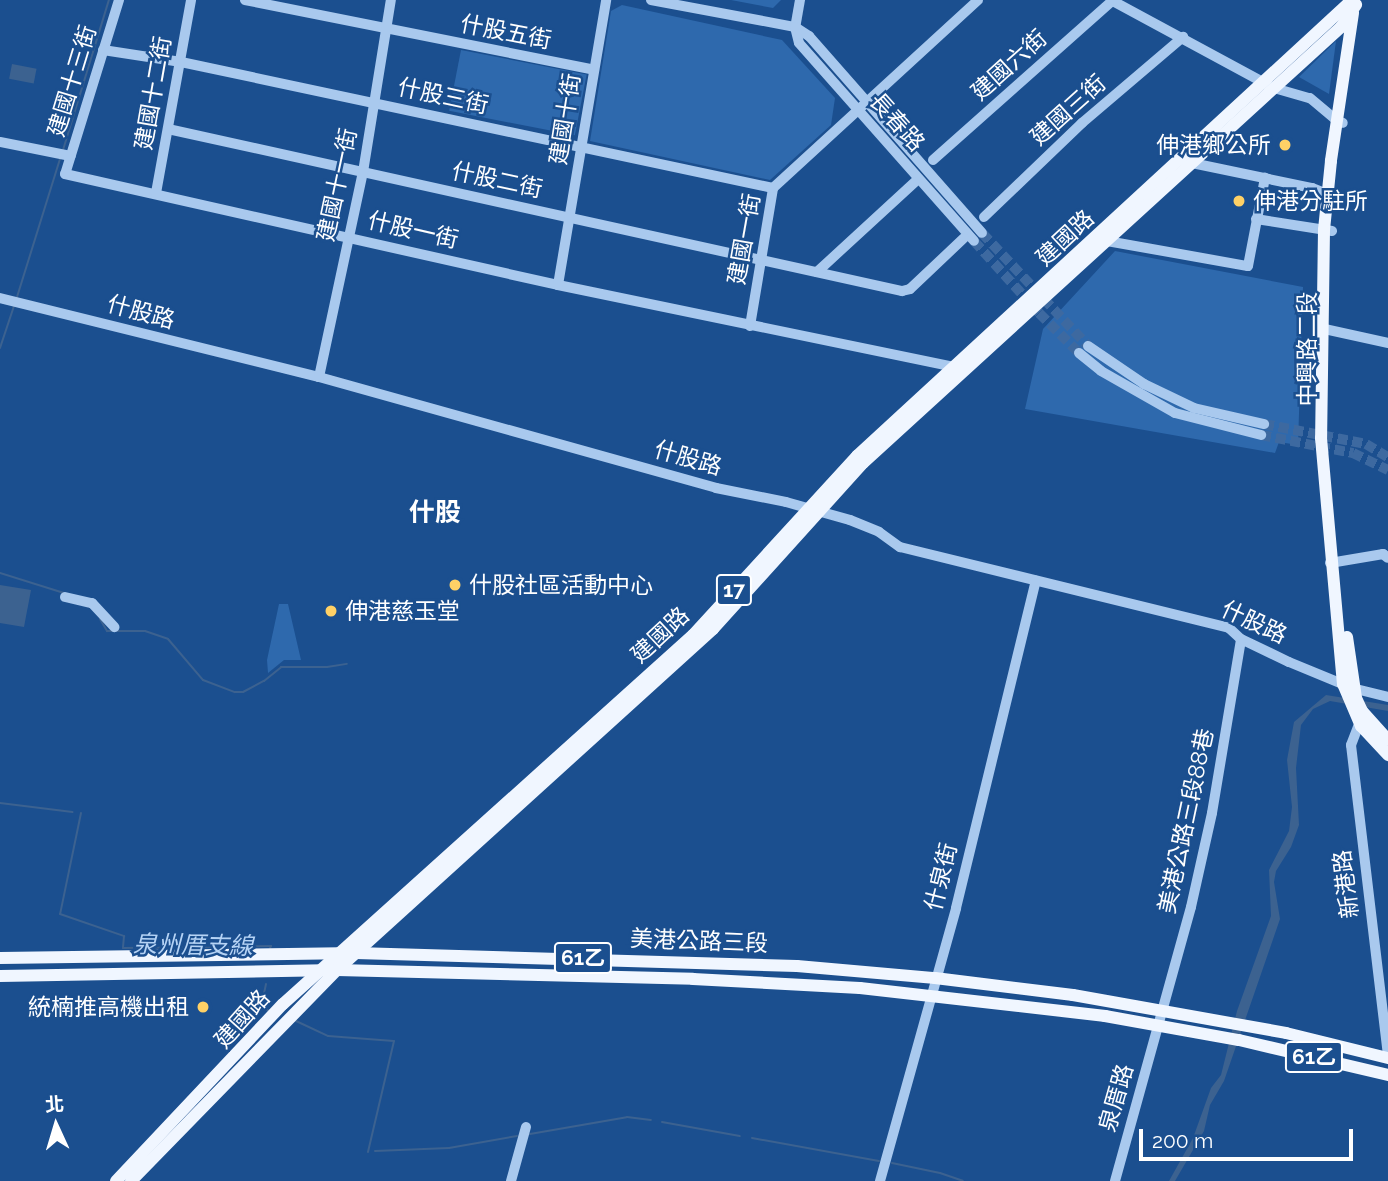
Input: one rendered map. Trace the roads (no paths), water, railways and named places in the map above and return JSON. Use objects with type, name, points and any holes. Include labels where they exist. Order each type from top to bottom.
[{"type":"main road","name":"建國路","points":[[116,1181],[283,1004],[713,629],[857,456],[1270,85],[1341,27],[1357,1]]},
{"type":"main road","name":"中興路二段","points":[[1357,1],[1331,196],[1324,329],[1334,562],[1353,699],[1361,726],[1388,755]]},
{"type":"main road","name":"建國路","points":[[812,510],[1192,163],[1270,85]]},
{"type":"main road","points":[[1353,699],[1388,740]]},
{"type":"main road","name":"建國路","points":[[131,1181],[337,970],[554,766]]},
{"type":"main road","name":"美港公路三段","points":[[0,958],[356,953],[698,960],[935,978],[1164,1009],[1388,1056]]},
{"type":"main road","name":"美港公路三段","points":[[0,976],[337,970],[693,979],[931,995],[1105,1016],[1235,1040],[1388,1075]]},
{"type":"street","name":"建國十三街","points":[[65,174],[119,0]]},
{"type":"street","name":"建國十二街","points":[[156,193],[191,0]]},
{"type":"street","name":"什股五街","points":[[245,0],[594,70]]},
{"type":"street","name":"建國十一街","points":[[319,377],[363,172],[391,0]]},
{"type":"street","name":"建國十街","points":[[558,285],[606,0]]},
{"type":"street","points":[[651,0],[795,27],[800,0]]},
{"type":"street","name":"建國一街","points":[[750,326],[773,188],[978,0]]},
{"type":"street","points":[[1112,0],[1270,85],[1310,98],[1340,122]]},
{"type":"street","name":"建國六街","points":[[933,160],[1112,0]]},
{"type":"street","name":"長春路","points":[[795,27],[809,36],[863,106],[974,238],[910,289],[902,291],[817,272]]},
{"type":"street","name":"建國三街","points":[[984,218],[1082,123],[1183,37]]},
{"type":"street","name":"什股三街","points":[[103,50],[181,62],[773,188]]},
{"type":"street","name":"什股二街","points":[[168,129],[817,272]]},
{"type":"street","points":[[0,142],[71,156]]},
{"type":"street","points":[[1192,163],[1312,188],[1331,196]]},
{"type":"street","name":"什股一街","points":[[65,174],[750,326]]},
{"type":"street","points":[[1107,241],[1248,266],[1265,178]]},
{"type":"street","points":[[817,272],[915,182]]},
{"type":"street","points":[[1256,219],[1328,230]]},
{"type":"street","name":"什股路","points":[[0,298],[319,377],[716,488],[812,510],[879,532],[900,547],[1228,628],[1241,639],[1353,699],[1388,697]]},
{"type":"street","points":[[750,326],[953,368]]},
{"type":"street","points":[[1324,329],[1388,343]]},
{"type":"street","points":[[1084,349],[1144,384],[1194,408],[1262,429]]},
{"type":"street","points":[[1334,562],[1383,554],[1388,558]]},
{"type":"street","name":"什泉街","points":[[880,1181],[956,908],[1036,581]]},
{"type":"street","points":[[65,597],[92,603],[114,627]]},
{"type":"street","name":"美港公路三段88巷","points":[[1158,1026],[1212,813],[1241,639]]},
{"type":"street","name":"新港路","points":[[1361,726],[1351,745],[1388,1056]]},
{"type":"street","name":"泉厝路","points":[[1115,1181],[1158,1026]]},
{"type":"street","points":[[511,1181],[526,1127]]},
{"type":"waterway","points":[[63,150],[109,0]]},
{"type":"waterway","points":[[17,297],[60,159]]},
{"type":"waterway","points":[[0,348],[14,306]]},
{"type":"waterway","points":[[0,573],[64,593]]},
{"type":"waterway","points":[[100,619],[107,631],[112,631]]},
{"type":"waterway","points":[[117,631],[145,631],[168,639],[203,680],[235,692],[243,692],[264,681],[281,667],[347,664]]},
{"type":"waterway","name":"泉州厝支線","points":[[0,803],[72,812]]},
{"type":"waterway","name":"泉州厝支線","points":[[81,813],[60,914],[124,936],[123,948],[271,946],[270,948]]},
{"type":"waterway","name":"泉州厝支線","points":[[266,984],[261,1007],[270,1011]]},
{"type":"waterway","name":"泉州厝支線","points":[[296,1021],[328,1036],[394,1041],[368,1152]]},
{"type":"waterway","name":"泉州厝支線","points":[[530,1134],[627,1117],[651,1120]]},
{"type":"waterway","name":"泉州厝支線","points":[[662,1122],[740,1136]]},
{"type":"waterway","name":"泉州厝支線","points":[[375,1151],[449,1148],[517,1136]]},
{"type":"waterway","name":"泉州厝支線","points":[[752,1138],[879,1161]]},
{"type":"waterway","name":"泉州厝支線","points":[[892,1163],[940,1173],[963,1181]]},
{"type":"tunnel","points":[[982,233],[1088,346]]},
{"type":"tunnel","points":[[974,241],[1079,353]]},
{"type":"tunnel","points":[[1264,424],[1366,444],[1388,457]]},
{"type":"tunnel","points":[[1261,435],[1353,453],[1388,470]]},
{"type":"place","name":"伸港鄉公所","points":[[1285,145]]},
{"type":"place","name":"伸港分駐所","points":[[1239,201]]},
{"type":"place","name":"什股社區活動中心","points":[[455,585]]},
{"type":"place","name":"伸港慈玉堂","points":[[331,611]]},
{"type":"place","name":"統楠推高機出租","points":[[203,1007]]},
{"type":"district","name":"什股","points":[[435,513]]}]
